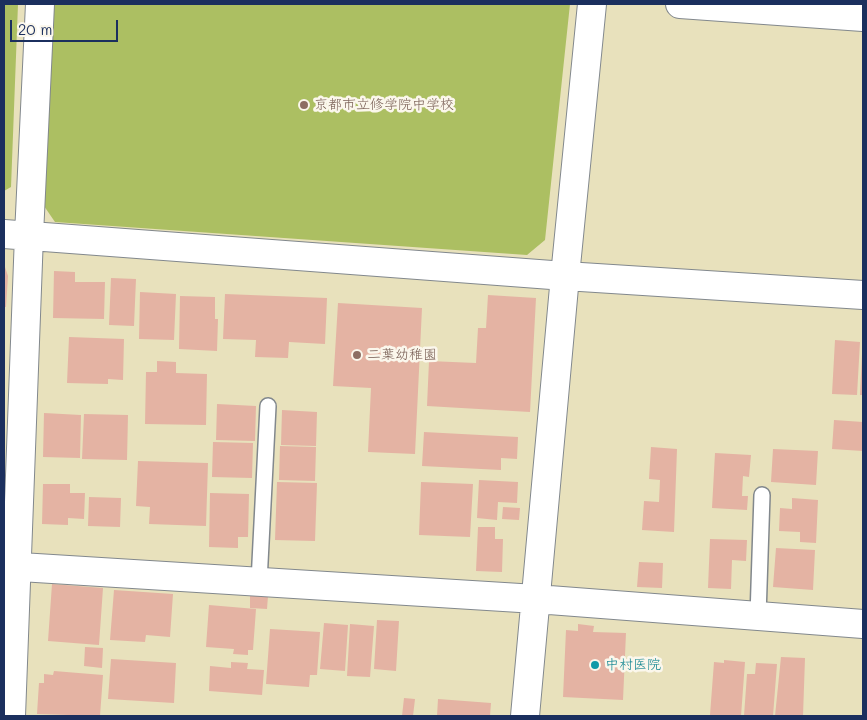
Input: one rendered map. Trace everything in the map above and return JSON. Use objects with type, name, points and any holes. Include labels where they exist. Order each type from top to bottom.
[{"type":"street","points":[[11,716],[10,566],[16,235],[40,4]]},
{"type":"street","points":[[526,716],[565,276],[592,4]]},
{"type":"street","points":[[680,4],[863,17]]},
{"type":"street","points":[[16,235],[565,276],[863,295]]},
{"type":"street","points":[[10,566],[536,599],[863,624]]},
{"type":"lane","points":[[259,582],[268,406]]},
{"type":"lane","points":[[758,616],[762,495]]},
{"type":"green space","points":[[4,4],[18,4],[11,187],[4,191]]},
{"type":"green space","name":"京都市立修学院中学校","points":[[53,4],[570,4],[545,240],[527,255],[55,222],[44,206]]},
{"type":"building","points":[[4,264],[8,276],[6,307],[4,307]]},
{"type":"building","points":[[54,271],[75,272],[75,282],[105,282],[104,319],[53,318]]},
{"type":"building","points":[[111,278],[136,279],[134,326],[109,325]]},
{"type":"building","points":[[140,292],[176,294],[174,340],[139,339]]},
{"type":"building","points":[[225,294],[327,298],[325,344],[289,342],[288,358],[255,357],[256,340],[223,339]]},
{"type":"building","points":[[488,295],[536,298],[530,412],[427,406],[429,361],[476,363],[478,328],[486,328]]},
{"type":"building","points":[[180,296],[215,297],[215,319],[218,319],[217,351],[179,349]]},
{"type":"building","points":[[338,303],[422,308],[415,454],[368,452],[371,388],[333,386]]},
{"type":"building","points":[[69,337],[124,339],[123,380],[108,379],[108,384],[67,383]]},
{"type":"building","points":[[835,340],[860,342],[857,395],[832,394]]},
{"type":"building","points":[[862,354],[863,395],[860,395]]},
{"type":"building","points":[[157,361],[176,362],[176,373],[207,374],[206,425],[145,424],[146,372],[157,372]]},
{"type":"building","points":[[217,404],[256,406],[255,441],[216,440]]},
{"type":"building","points":[[282,410],[317,412],[316,446],[281,445]]},
{"type":"building","points":[[44,413],[81,415],[80,458],[43,457]]},
{"type":"building","points":[[84,414],[128,415],[127,460],[82,459]]},
{"type":"building","points":[[834,420],[863,422],[863,451],[832,449]]},
{"type":"building","points":[[424,432],[518,437],[517,459],[501,458],[501,470],[422,466]]},
{"type":"building","points":[[213,442],[253,443],[252,478],[212,477]]},
{"type":"building","points":[[280,446],[316,447],[315,481],[279,480]]},
{"type":"building","points":[[651,447],[677,449],[674,532],[642,530],[644,501],[659,502],[660,480],[649,479]]},
{"type":"building","points":[[773,449],[818,451],[816,485],[771,482]]},
{"type":"building","points":[[715,453],[751,455],[749,477],[743,476],[742,496],[748,496],[747,510],[712,508]]},
{"type":"building","points":[[138,461],[208,463],[206,526],[149,524],[150,507],[136,506]]},
{"type":"building","points":[[479,480],[518,482],[517,503],[498,502],[497,520],[477,518]]},
{"type":"building","points":[[277,482],[317,483],[315,541],[275,540]]},
{"type":"building","points":[[421,482],[473,484],[470,537],[419,535]]},
{"type":"building","points":[[43,484],[70,484],[70,493],[85,493],[84,519],[68,518],[68,525],[42,524]]},
{"type":"building","points":[[210,493],[249,494],[248,537],[238,537],[238,548],[209,547]]},
{"type":"building","points":[[89,497],[121,498],[120,527],[88,526]]},
{"type":"building","points":[[792,498],[818,500],[816,543],[800,542],[800,532],[779,531],[780,508],[792,509]]},
{"type":"building","points":[[503,507],[520,508],[519,520],[502,519]]},
{"type":"building","points":[[478,527],[495,527],[495,539],[503,539],[502,572],[476,571]]},
{"type":"building","points":[[710,539],[747,540],[746,561],[732,560],[731,589],[708,588]]},
{"type":"building","points":[[776,548],[815,550],[813,590],[773,587]]},
{"type":"building","points":[[639,562],[663,563],[662,588],[637,587]]},
{"type":"building","points":[[52,584],[103,588],[99,645],[48,641]]},
{"type":"building","points":[[114,590],[173,594],[170,637],[146,635],[145,642],[110,640]]},
{"type":"building","points":[[250,594],[268,596],[267,609],[250,608]]},
{"type":"building","points":[[209,605],[256,609],[253,650],[248,650],[248,655],[233,654],[234,649],[206,647]]},
{"type":"building","points":[[377,620],[399,621],[396,671],[374,669]]},
{"type":"building","points":[[324,623],[348,625],[345,671],[320,669]]},
{"type":"building","points":[[350,624],[374,626],[370,677],[347,676]]},
{"type":"building","name":"中村医院","points":[[578,624],[594,626],[593,632],[626,633],[623,700],[563,697],[566,630],[578,631]]},
{"type":"building","points":[[270,629],[320,632],[317,675],[310,675],[309,687],[266,684]]},
{"type":"building","points":[[85,647],[103,648],[102,668],[84,666]]},
{"type":"building","points":[[781,657],[805,658],[803,716],[775,716]]},
{"type":"building","points":[[111,659],[176,663],[174,703],[108,699]]},
{"type":"building","points":[[724,660],[745,662],[741,716],[710,715],[714,662],[724,663]]},
{"type":"building","points":[[231,662],[248,663],[247,669],[264,670],[262,695],[209,691],[210,666],[231,668]]},
{"type":"building","points":[[756,663],[777,664],[773,716],[744,716],[747,674],[755,674]]},
{"type":"building","points":[[54,671],[103,675],[100,716],[37,714],[39,683],[44,683],[44,674],[53,675]]},
{"type":"building","points":[[404,698],[415,699],[413,716],[402,716]]},
{"type":"building","points":[[438,699],[491,703],[490,716],[437,716]]},
{"type":"place","name":"京都市立修学院中学校","points":[[304,105]]},
{"type":"place","name":"二葉幼稚園","points":[[357,355]]},
{"type":"place","name":"中村医院","points":[[595,665]]}]
